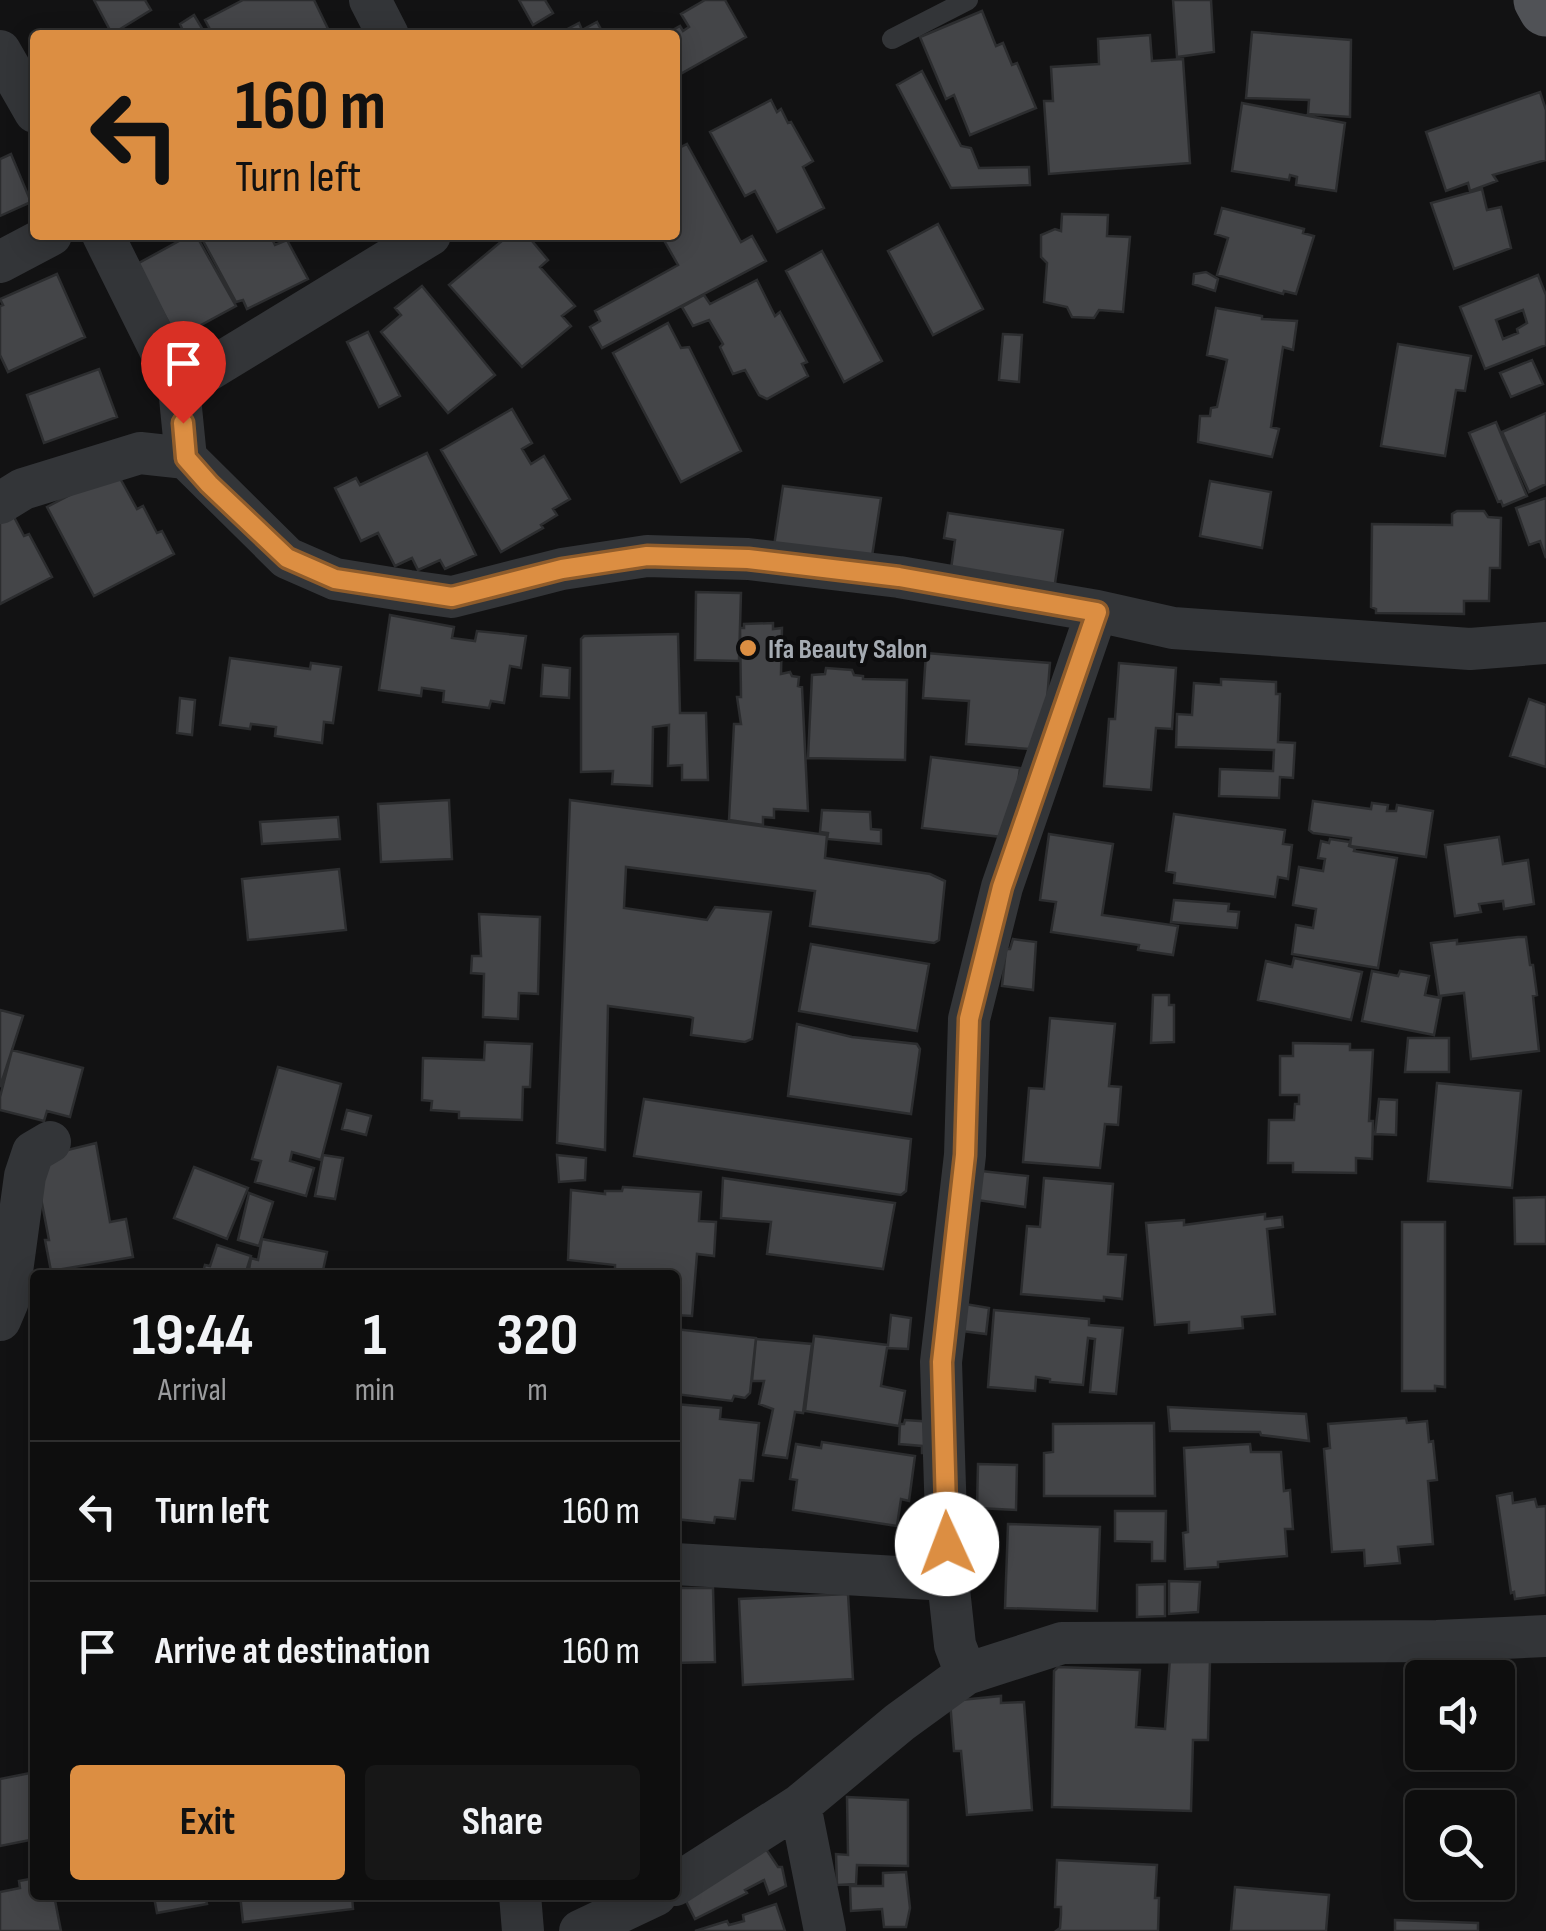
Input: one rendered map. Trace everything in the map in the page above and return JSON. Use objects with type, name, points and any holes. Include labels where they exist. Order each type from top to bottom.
[{"type":"main road","points":[[1541,0],[1546,9]]},
{"type":"street","points":[[370,0],[385,30]]},
{"type":"street","points":[[0,51],[30,103]]},
{"type":"street","points":[[0,262],[42,240]]},
{"type":"street","points":[[106,240],[179,388],[186,458]]},
{"type":"street","points":[[179,388],[422,240]]},
{"type":"street","points":[[0,503],[23,489],[140,453],[186,458],[287,558],[335,579],[452,597],[562,569],[647,556],[748,559],[899,577],[1173,628],[1450,648],[1546,642]]},
{"type":"street","points":[[966,1674],[956,1645],[948,1580],[942,1362],[965,1155],[969,1019],[1002,887],[1097,612]]},
{"type":"street","points":[[0,1320],[8,1300],[26,1176],[33,1152],[50,1142]]},
{"type":"street","points":[[680,1564],[948,1580]]},
{"type":"street","points":[[680,1882],[800,1806],[900,1722],[966,1674],[1062,1643],[1438,1642],[1546,1636]]},
{"type":"street","points":[[800,1806],[825,1931]]},
{"type":"street","points":[[520,1900],[523,1931]]},
{"type":"street","points":[[580,1931],[645,1900]]},
{"type":"lane","points":[[892,39],[968,0]]},
{"type":"building","points":[[94,0],[145,0],[151,10],[118,30],[110,30]]},
{"type":"building","points":[[243,0],[314,0],[329,30],[210,30],[205,20]]},
{"type":"building","points":[[519,0],[545,0],[553,13],[533,25]]},
{"type":"building","points":[[705,0],[725,0],[746,37],[680,74],[680,30],[673,30],[689,27],[681,14]]},
{"type":"building","points":[[1173,0],[1211,0],[1214,52],[1177,57]]},
{"type":"building","points":[[982,11],[996,46],[1003,43],[1012,65],[1017,63],[1036,108],[970,135],[954,95],[946,99],[920,37]]},
{"type":"building","points":[[194,15],[203,30],[183,30],[180,24]]},
{"type":"building","points":[[597,22],[601,30],[582,30]]},
{"type":"building","points":[[1252,32],[1351,40],[1350,117],[1308,114],[1309,100],[1246,98]]},
{"type":"building","points":[[1150,35],[1152,61],[1183,59],[1190,163],[1049,174],[1044,101],[1053,101],[1051,67],[1099,64],[1098,39]]},
{"type":"building","points":[[922,71],[961,146],[971,148],[979,168],[1029,167],[1030,185],[951,188],[897,85]]},
{"type":"building","points":[[1540,92],[1546,110],[1546,160],[1493,175],[1497,181],[1470,191],[1468,183],[1446,191],[1426,132]]},
{"type":"building","points":[[771,100],[777,112],[781,109],[791,122],[813,161],[803,167],[824,208],[777,232],[755,191],[745,196],[710,132]]},
{"type":"building","points":[[1242,103],[1345,123],[1336,191],[1296,185],[1297,177],[1290,175],[1289,180],[1232,171]]},
{"type":"building","points":[[687,144],[741,242],[752,236],[766,261],[602,348],[590,327],[600,321],[595,311],[678,265],[664,240],[680,240],[680,148]]},
{"type":"building","points":[[11,154],[30,202],[0,216],[0,159]]},
{"type":"building","points":[[1482,189],[1487,210],[1501,207],[1511,248],[1454,269],[1431,203]]},
{"type":"building","points":[[1222,208],[1304,229],[1303,233],[1314,236],[1296,294],[1283,294],[1217,275],[1228,238],[1215,234]]},
{"type":"building","points":[[1062,214],[1108,215],[1107,236],[1130,237],[1123,312],[1099,310],[1094,318],[1072,317],[1067,307],[1044,302],[1047,263],[1041,257],[1041,235],[1055,229],[1061,231]]},
{"type":"building","points":[[938,224],[983,309],[933,335],[888,251]]},
{"type":"building","points":[[181,240],[199,240],[236,306],[177,338],[137,264]]},
{"type":"building","points":[[203,240],[272,240],[275,245],[287,240],[308,279],[247,309],[243,300],[236,302]]},
{"type":"building","points":[[503,240],[531,240],[548,260],[540,267],[575,306],[562,316],[571,326],[522,367],[449,285]]},
{"type":"building","points":[[822,251],[882,361],[844,382],[786,271]]},
{"type":"building","points":[[1206,272],[1218,279],[1215,291],[1193,284],[1194,274]]},
{"type":"building","points":[[57,274],[85,337],[8,372],[0,355],[0,299]]},
{"type":"building","points":[[1538,275],[1546,295],[1546,345],[1485,369],[1460,307]],"holes":[[[1523,310],[1527,323],[1517,329],[1518,333],[1503,339],[1496,320]]]},
{"type":"building","points":[[757,280],[775,316],[780,312],[807,362],[802,364],[808,376],[767,399],[759,395],[745,370],[733,374],[720,347],[723,344],[709,320],[693,326],[682,307],[704,295],[710,304]]},
{"type":"building","points":[[422,286],[495,375],[448,413],[381,332],[401,315],[395,308]]},
{"type":"building","points":[[1216,308],[1262,319],[1297,321],[1293,350],[1283,347],[1271,427],[1279,429],[1272,457],[1198,442],[1200,416],[1210,416],[1211,408],[1217,407],[1227,360],[1207,355]]},
{"type":"building","points":[[668,323],[681,348],[689,347],[741,451],[681,482],[613,353]]},
{"type":"building","points":[[368,332],[400,396],[379,407],[347,342]]},
{"type":"building","points":[[1003,334],[1022,335],[1019,382],[999,380]]},
{"type":"building","points":[[1398,344],[1471,356],[1465,391],[1456,390],[1445,456],[1381,446]]},
{"type":"building","points":[[1532,360],[1543,384],[1511,397],[1500,373]]},
{"type":"building","points":[[99,369],[117,417],[44,443],[27,395]]},
{"type":"building","points":[[512,409],[532,443],[522,449],[531,464],[544,456],[570,499],[553,509],[557,515],[541,525],[543,528],[501,552],[441,450]]},
{"type":"building","points":[[1546,413],[1546,484],[1529,492],[1502,432]]},
{"type":"building","points":[[1496,422],[1527,496],[1503,506],[1469,433]]},
{"type":"building","points":[[427,453],[476,555],[445,569],[440,560],[418,570],[412,558],[395,566],[378,533],[361,541],[335,488],[356,478],[360,485]]},
{"type":"building","points":[[116,471],[137,509],[143,506],[174,554],[94,596],[47,507]]},
{"type":"building","points":[[1210,481],[1271,492],[1262,548],[1200,536]]},
{"type":"building","points":[[783,486],[881,498],[871,563],[774,546]]},
{"type":"building","points":[[1546,498],[1546,558],[1540,541],[1529,545],[1516,508]]},
{"type":"building","points":[[1484,511],[1488,517],[1501,518],[1500,568],[1490,568],[1489,601],[1464,601],[1464,614],[1376,613],[1371,607],[1372,524],[1452,525],[1452,514]]},
{"type":"building","points":[[948,513],[1063,530],[1054,590],[950,576],[955,540],[944,538]]},
{"type":"building","points":[[13,515],[24,536],[29,534],[52,577],[0,604],[0,521]]},
{"type":"building","points":[[696,592],[741,593],[739,661],[695,660]]},
{"type":"building","points":[[390,615],[454,627],[452,638],[475,641],[477,631],[526,636],[521,668],[510,666],[504,703],[491,701],[489,708],[443,702],[444,691],[422,688],[421,696],[379,690]]},
{"type":"building","points":[[773,623],[773,629],[782,628],[781,674],[790,672],[799,677],[798,686],[802,687],[808,811],[774,809],[774,818],[763,817],[763,825],[729,820],[734,724],[741,724],[737,697],[741,697],[740,628],[744,624]]},
{"type":"building","points":[[678,634],[680,713],[706,713],[708,780],[682,780],[682,765],[668,766],[669,725],[653,727],[652,786],[612,784],[613,771],[581,772],[581,639]]},
{"type":"building","points":[[926,653],[1050,663],[1043,750],[966,744],[969,701],[923,698]]},
{"type":"building","points":[[230,658],[310,669],[311,663],[341,667],[333,723],[324,722],[322,743],[275,736],[276,727],[220,725]]},
{"type":"building","points":[[1119,663],[1176,668],[1172,729],[1156,728],[1151,790],[1104,786],[1109,719],[1115,719]]},
{"type":"building","points":[[543,665],[570,668],[569,698],[541,696]]},
{"type":"building","points":[[826,668],[852,670],[863,679],[907,680],[905,760],[808,758],[812,675],[825,674]]},
{"type":"building","points":[[1221,679],[1276,682],[1276,694],[1280,694],[1278,742],[1295,743],[1293,778],[1280,777],[1279,798],[1219,796],[1220,769],[1273,771],[1274,750],[1176,747],[1177,714],[1192,715],[1194,683],[1221,685]]},
{"type":"building","points":[[180,698],[195,700],[192,735],[177,733]]},
{"type":"building","points":[[1529,699],[1546,705],[1546,767],[1510,756]]},
{"type":"building","points":[[931,757],[1020,768],[1011,838],[922,828]]},
{"type":"building","points":[[449,800],[452,859],[381,862],[378,804]]},
{"type":"building","points":[[570,800],[827,835],[825,858],[930,874],[945,881],[939,940],[934,943],[810,926],[815,891],[626,867],[624,908],[707,920],[715,907],[771,912],[752,1039],[745,1042],[691,1035],[693,1018],[608,1006],[605,1150],[557,1143]]},
{"type":"building","points":[[1313,801],[1371,809],[1372,803],[1388,805],[1387,811],[1396,811],[1397,805],[1433,811],[1426,857],[1350,846],[1351,838],[1313,833],[1309,830]]},
{"type":"building","points":[[822,810],[870,812],[871,829],[881,830],[881,844],[827,839],[828,833],[820,832]]},
{"type":"building","points":[[1174,814],[1285,830],[1283,844],[1292,845],[1288,879],[1278,877],[1275,897],[1174,883],[1175,873],[1166,871]]},
{"type":"building","points":[[338,817],[340,839],[262,844],[260,822]]},
{"type":"building","points":[[1049,834],[1113,844],[1102,915],[1178,926],[1173,955],[1138,950],[1139,945],[1051,932],[1056,902],[1040,900]]},
{"type":"building","points":[[1499,837],[1503,864],[1528,860],[1534,904],[1504,909],[1503,901],[1479,904],[1481,912],[1455,916],[1445,845]]},
{"type":"building","points":[[1330,839],[1350,842],[1354,851],[1397,858],[1378,968],[1292,954],[1296,925],[1313,928],[1316,909],[1293,905],[1299,867],[1323,871],[1325,859],[1318,858],[1321,841],[1329,843]]},
{"type":"building","points":[[339,869],[346,930],[248,940],[242,879]]},
{"type":"building","points":[[1174,900],[1229,904],[1228,911],[1239,912],[1237,928],[1171,922]]},
{"type":"building","points":[[479,914],[540,917],[538,994],[519,993],[518,1019],[483,1017],[484,974],[471,973],[472,956],[481,956]]},
{"type":"building","points":[[1526,937],[1533,965],[1539,1051],[1471,1059],[1464,993],[1439,996],[1431,943]]},
{"type":"building","points":[[1013,939],[1036,942],[1033,990],[1002,986],[1006,949],[1010,949]]},
{"type":"building","points":[[811,944],[929,964],[917,1031],[799,1011]]},
{"type":"building","points":[[1294,958],[1362,972],[1351,1020],[1258,1000],[1266,961],[1292,967]]},
{"type":"building","points":[[1372,971],[1429,976],[1425,995],[1441,998],[1434,1035],[1362,1021]]},
{"type":"building","points":[[1153,995],[1169,995],[1169,1005],[1174,1005],[1174,1042],[1151,1043]]},
{"type":"building","points":[[0,1010],[23,1016],[0,1087]]},
{"type":"building","points":[[1050,1018],[1115,1024],[1109,1086],[1121,1087],[1118,1125],[1105,1124],[1100,1168],[1023,1162],[1029,1088],[1044,1089]]},
{"type":"building","points":[[797,1024],[852,1037],[917,1044],[920,1049],[911,1114],[788,1096]]},
{"type":"building","points":[[1408,1038],[1449,1038],[1449,1072],[1405,1072]]},
{"type":"building","points":[[485,1042],[532,1044],[530,1087],[523,1087],[522,1120],[459,1118],[459,1112],[431,1110],[432,1101],[422,1100],[423,1058],[484,1060]]},
{"type":"building","points":[[1293,1043],[1350,1044],[1350,1050],[1373,1050],[1369,1121],[1373,1121],[1372,1159],[1356,1158],[1356,1173],[1293,1172],[1293,1163],[1268,1163],[1269,1120],[1294,1120],[1295,1104],[1299,1104],[1299,1095],[1280,1095],[1280,1056],[1293,1056]]},
{"type":"building","points":[[12,1050],[83,1068],[70,1117],[47,1111],[44,1121],[0,1110]]},
{"type":"building","points":[[278,1067],[341,1084],[321,1160],[292,1152],[290,1161],[314,1168],[306,1196],[255,1182],[261,1161],[252,1159]]},
{"type":"building","points":[[1437,1083],[1521,1091],[1512,1188],[1428,1181]]},
{"type":"building","points":[[644,1099],[911,1139],[906,1191],[901,1195],[634,1156]]},
{"type":"building","points":[[1379,1099],[1397,1100],[1396,1135],[1375,1134]]},
{"type":"building","points":[[347,1110],[371,1116],[366,1135],[342,1129]]},
{"type":"building","points":[[96,1143],[110,1222],[126,1219],[133,1257],[51,1270],[34,1162],[39,1157]]},
{"type":"building","points":[[323,1155],[343,1158],[335,1199],[315,1196]]},
{"type":"building","points":[[557,1155],[586,1158],[585,1180],[559,1182]]},
{"type":"building","points":[[194,1167],[248,1188],[227,1239],[174,1218]]},
{"type":"building","points":[[981,1171],[1028,1176],[1025,1207],[977,1200]]},
{"type":"building","points":[[723,1178],[895,1203],[883,1269],[767,1254],[771,1222],[721,1218]]},
{"type":"building","points":[[1044,1178],[1113,1184],[1108,1254],[1126,1255],[1122,1299],[1021,1294],[1027,1226],[1040,1227]]},
{"type":"building","points":[[623,1187],[701,1192],[699,1221],[716,1222],[714,1256],[697,1254],[692,1316],[680,1315],[680,1270],[615,1270],[615,1265],[568,1260],[571,1190],[605,1194],[622,1191]]},
{"type":"building","points":[[249,1193],[273,1202],[259,1246],[238,1240]]},
{"type":"building","points":[[1546,1197],[1546,1244],[1515,1244],[1514,1198]]},
{"type":"building","points":[[1265,1214],[1265,1219],[1282,1217],[1283,1227],[1267,1229],[1275,1314],[1242,1317],[1243,1328],[1189,1333],[1189,1322],[1155,1325],[1146,1223],[1184,1220],[1184,1225]]},
{"type":"building","points":[[1402,1222],[1445,1222],[1445,1387],[1435,1386],[1435,1391],[1402,1391]]},
{"type":"building","points":[[262,1239],[327,1252],[323,1270],[249,1270],[251,1258],[258,1260]]},
{"type":"building","points":[[217,1245],[251,1256],[247,1270],[204,1270],[205,1265],[210,1266]]},
{"type":"building","points":[[965,1304],[989,1308],[986,1334],[961,1331]]},
{"type":"building","points":[[994,1310],[1089,1319],[1089,1325],[1123,1328],[1116,1394],[1090,1392],[1095,1339],[1088,1338],[1083,1385],[1036,1377],[1035,1391],[988,1387]]},
{"type":"building","points":[[891,1315],[911,1318],[908,1349],[887,1348],[881,1386],[905,1391],[899,1426],[805,1411],[814,1336],[888,1345]]},
{"type":"building","points":[[680,1330],[756,1338],[750,1393],[745,1398],[734,1396],[732,1401],[680,1395]]},
{"type":"building","points":[[756,1339],[812,1344],[803,1413],[795,1412],[787,1458],[763,1455],[773,1409],[759,1404],[764,1381],[752,1381]]},
{"type":"building","points":[[680,1404],[721,1408],[720,1419],[759,1423],[753,1481],[740,1480],[735,1519],[715,1517],[714,1523],[680,1520]]},
{"type":"building","points":[[1168,1407],[1306,1414],[1309,1441],[1260,1432],[1170,1431]]},
{"type":"building","points":[[1406,1418],[1407,1423],[1427,1421],[1429,1442],[1433,1441],[1437,1480],[1428,1481],[1433,1544],[1398,1547],[1400,1563],[1365,1566],[1364,1550],[1332,1552],[1324,1449],[1330,1448],[1328,1424]]},
{"type":"building","points":[[905,1420],[934,1422],[932,1453],[922,1453],[922,1446],[899,1444],[900,1424]]},
{"type":"building","points":[[1154,1423],[1155,1496],[1044,1496],[1044,1453],[1053,1452],[1053,1424]]},
{"type":"building","points":[[822,1442],[915,1456],[909,1501],[901,1499],[897,1526],[793,1510],[797,1480],[790,1479],[796,1444],[821,1448]]},
{"type":"building","points":[[1250,1444],[1251,1452],[1281,1452],[1284,1491],[1290,1490],[1293,1529],[1285,1529],[1287,1556],[1185,1569],[1183,1533],[1188,1532],[1184,1448]]},
{"type":"building","points":[[978,1464],[1017,1465],[1016,1510],[977,1508]]},
{"type":"building","points":[[1512,1493],[1513,1503],[1535,1499],[1537,1507],[1546,1506],[1546,1595],[1515,1599],[1514,1592],[1511,1593],[1497,1496]]},
{"type":"building","points":[[1115,1511],[1166,1511],[1165,1561],[1152,1561],[1152,1542],[1115,1541]]},
{"type":"building","points":[[1008,1524],[1100,1527],[1097,1611],[1005,1608]]},
{"type":"building","points":[[1169,1581],[1200,1582],[1198,1612],[1169,1614]]},
{"type":"building","points":[[1165,1584],[1165,1616],[1137,1617],[1137,1585]]},
{"type":"building","points":[[680,1588],[713,1588],[715,1662],[680,1663]]},
{"type":"building","points":[[848,1594],[853,1679],[743,1685],[739,1599]]},
{"type":"building","points":[[1170,1658],[1210,1661],[1208,1740],[1193,1740],[1191,1811],[1052,1807],[1054,1671],[1058,1667],[1140,1670],[1136,1727],[1165,1729]]},
{"type":"building","points":[[1001,1696],[1001,1703],[1024,1702],[1032,1810],[967,1815],[961,1751],[954,1751],[950,1701]]},
{"type":"building","points":[[30,1773],[30,1840],[0,1846],[0,1779]]},
{"type":"building","points":[[847,1797],[908,1800],[908,1866],[857,1865],[856,1884],[837,1885],[836,1854],[848,1855]]},
{"type":"building","points":[[762,1843],[778,1867],[782,1867],[786,1886],[769,1894],[764,1880],[695,1919],[683,1895]]},
{"type":"building","points":[[1057,1860],[1157,1865],[1158,1931],[1056,1931],[1061,1914],[1061,1907],[1055,1907]]},
{"type":"building","points":[[906,1872],[910,1908],[906,1927],[884,1927],[882,1909],[851,1911],[850,1886],[883,1886],[883,1873]]},
{"type":"building","points":[[30,1879],[30,1900],[55,1900],[61,1931],[0,1931],[0,1892],[20,1888],[19,1881]]},
{"type":"building","points":[[1235,1887],[1329,1895],[1326,1931],[1231,1931]]},
{"type":"building","points":[[155,1900],[206,1900],[207,1904],[157,1913]]},
{"type":"building","points":[[241,1900],[352,1900],[353,1909],[243,1922]]},
{"type":"building","points":[[776,1904],[785,1931],[695,1931],[727,1921],[729,1925],[744,1921],[743,1915]]},
{"type":"building","points":[[1395,1920],[1478,1923],[1478,1931],[1395,1931]]},
{"type":"place","name":"Ifa Beauty Salon","points":[[748,648]]},
{"type":"route","points":[[183,423],[186,458],[209,484],[287,558],[335,579],[452,597],[562,569],[647,556],[748,559],[899,577],[1097,612],[1002,887],[969,1019],[965,1155],[942,1362],[947,1544]]}]
